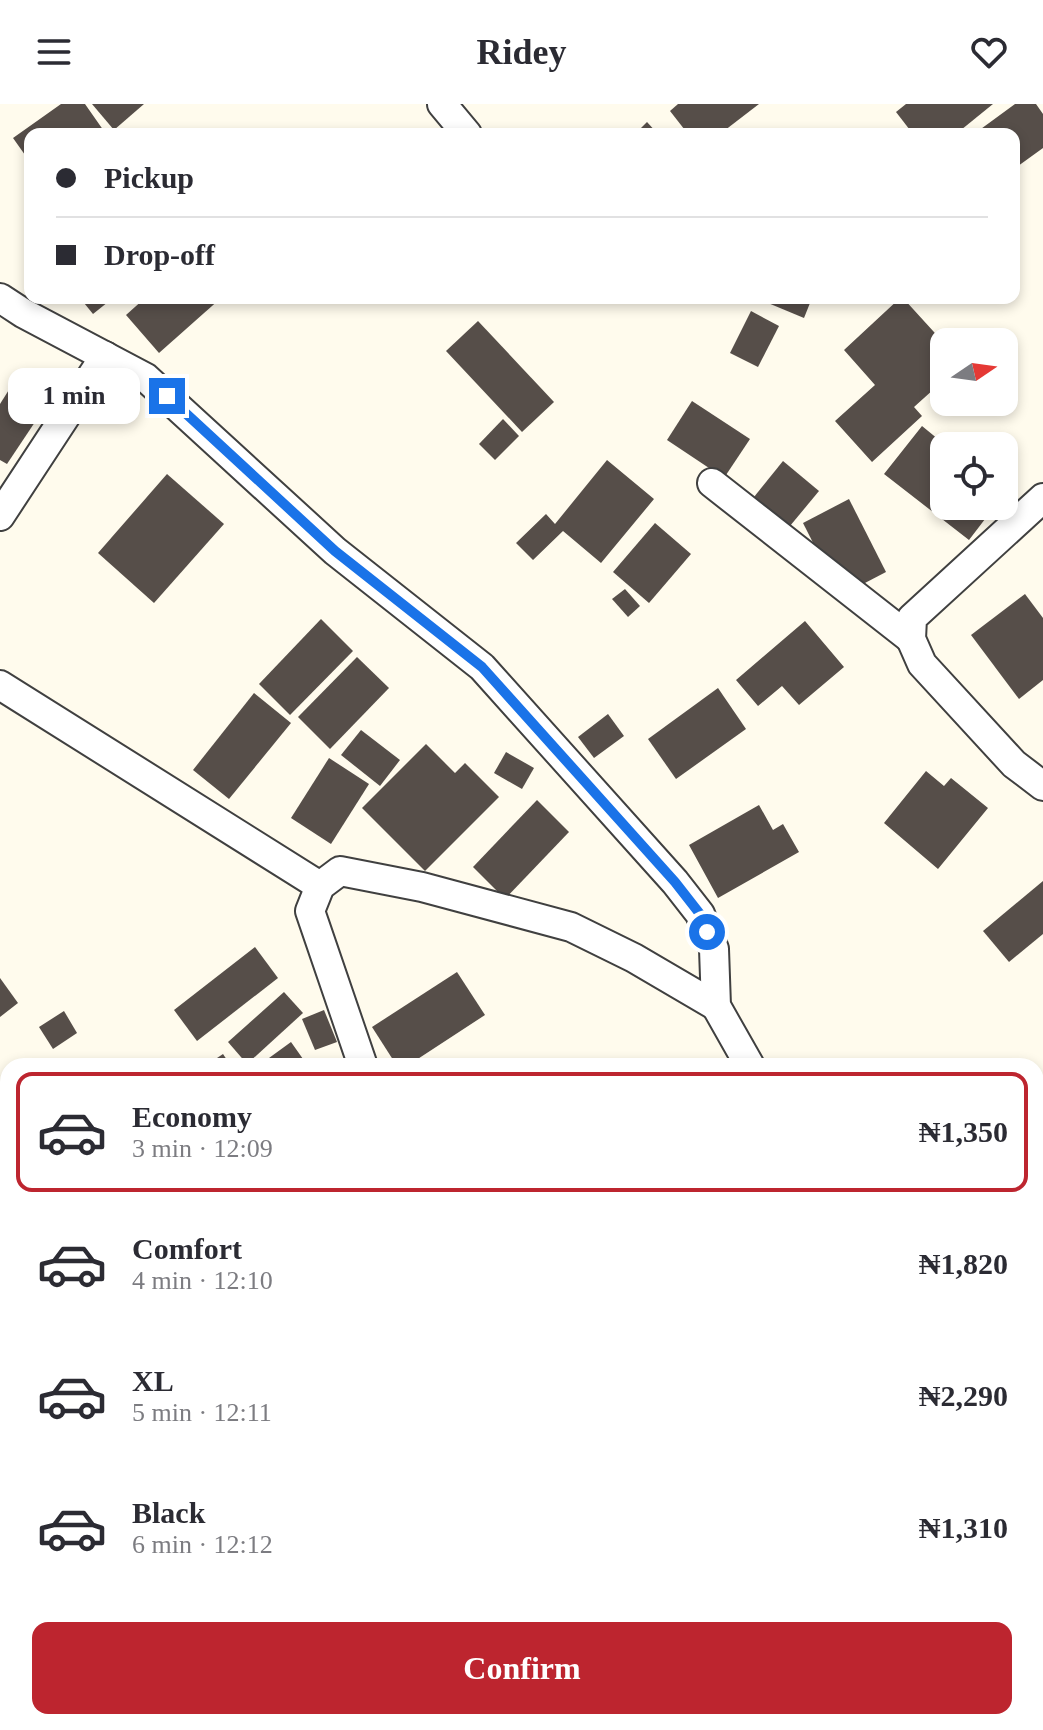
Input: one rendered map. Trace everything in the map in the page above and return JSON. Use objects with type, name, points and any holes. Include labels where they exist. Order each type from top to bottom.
[{"type":"street","points":[[442,104],[462,128]]},
{"type":"street","points":[[0,298],[146,378],[335,551],[482,667],[675,882],[700,914],[714,949],[716,1006],[745,1058]]},
{"type":"street","points":[[0,516],[105,356]]},
{"type":"street","points":[[712,483],[911,639]]},
{"type":"street","points":[[1043,498],[912,618],[911,639],[922,664],[1014,764],[1043,786]]},
{"type":"street","points":[[0,685],[320,886]]},
{"type":"street","points":[[360,1058],[310,911],[320,886],[340,871],[422,887],[571,927],[634,958],[716,1006]]},
{"type":"building","points":[[61,104],[85,104],[102,128],[27,128]]},
{"type":"building","points":[[92,104],[144,104],[116,128],[112,128]]},
{"type":"building","points":[[678,104],[759,104],[728,128],[683,128],[670,111]]},
{"type":"building","points":[[906,104],[993,104],[963,128],[908,128],[896,112]]},
{"type":"building","points":[[1015,104],[1036,104],[1043,114],[1043,148],[1020,165],[1020,128],[982,128]]},
{"type":"building","points":[[24,130],[24,154],[13,138]]},
{"type":"building","points":[[85,304],[106,304],[93,314]]},
{"type":"building","points":[[138,304],[214,304],[159,353],[126,315]]},
{"type":"building","points":[[770,304],[810,304],[804,318]]},
{"type":"building","points":[[894,304],[908,304],[930,328],[930,393],[914,407],[922,416],[872,462],[835,421],[875,385],[844,350]]},
{"type":"building","points":[[751,311],[779,326],[758,367],[730,353]]},
{"type":"building","points":[[478,321],[554,402],[522,432],[446,351]]},
{"type":"building","points":[[12,385],[45,407],[7,464],[0,460],[0,404]]},
{"type":"building","points":[[692,401],[750,439],[724,478],[667,440]]},
{"type":"building","points":[[503,419],[519,436],[495,460],[479,444]]},
{"type":"building","points":[[922,426],[930,433],[930,510],[884,474]]},
{"type":"building","points":[[607,460],[654,499],[601,563],[563,531],[533,560],[516,543],[546,514],[555,524]]},
{"type":"building","points":[[783,461],[819,491],[785,532],[750,502]]},
{"type":"building","points":[[167,474],[224,524],[154,603],[98,553]]},
{"type":"building","points":[[849,499],[886,572],[840,596],[803,523]]},
{"type":"building","points":[[943,520],[984,520],[969,540]]},
{"type":"building","points":[[655,523],[691,554],[649,603],[613,572]]},
{"type":"building","points":[[625,589],[640,606],[628,617],[612,599]]},
{"type":"building","points":[[1025,594],[1043,618],[1043,680],[1019,699],[971,635]]},
{"type":"building","points":[[321,619],[353,651],[290,715],[259,684]]},
{"type":"building","points":[[805,621],[844,667],[799,705],[782,686],[758,706],[736,680]]},
{"type":"building","points":[[357,657],[389,688],[330,749],[298,717]]},
{"type":"building","points":[[718,688],[746,729],[676,779],[648,739]]},
{"type":"building","points":[[254,693],[291,723],[229,799],[193,770]]},
{"type":"building","points":[[608,714],[624,736],[594,758],[578,737]]},
{"type":"building","points":[[361,730],[400,760],[380,786],[341,755]]},
{"type":"building","points":[[426,744],[455,773],[465,763],[499,797],[425,871],[362,808]]},
{"type":"building","points":[[506,752],[534,768],[522,789],[494,773]]},
{"type":"building","points":[[329,758],[369,784],[331,844],[291,818]]},
{"type":"building","points":[[926,771],[944,786],[951,778],[988,808],[938,869],[884,823]]},
{"type":"building","points":[[537,800],[569,832],[505,899],[473,867]]},
{"type":"building","points":[[759,805],[773,830],[783,824],[799,852],[718,898],[689,845]]},
{"type":"building","points":[[1043,881],[1043,934],[1009,962],[983,931]]},
{"type":"building","points":[[255,947],[278,978],[197,1041],[174,1010]]},
{"type":"building","points":[[457,972],[485,1015],[419,1058],[392,1058],[372,1027]]},
{"type":"building","points":[[0,978],[18,1003],[0,1017]]},
{"type":"building","points":[[284,992],[303,1013],[254,1058],[242,1058],[228,1042]]},
{"type":"building","points":[[324,1010],[337,1042],[315,1050],[302,1019]]},
{"type":"building","points":[[64,1011],[77,1033],[53,1049],[39,1027]]},
{"type":"building","points":[[291,1042],[302,1058],[269,1058]]},
{"type":"route","points":[[167,396],[335,551],[482,667],[675,882],[700,914],[707,932]]}]
